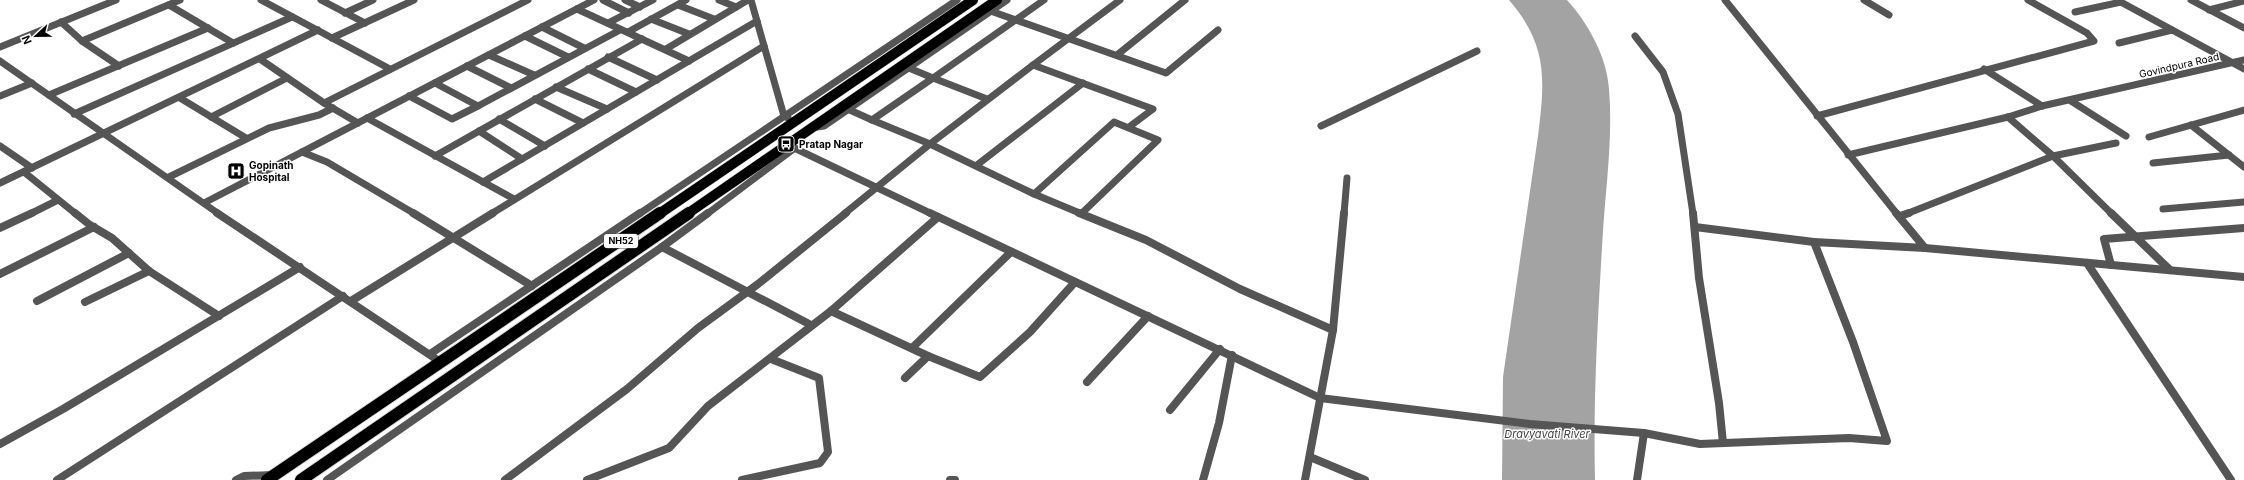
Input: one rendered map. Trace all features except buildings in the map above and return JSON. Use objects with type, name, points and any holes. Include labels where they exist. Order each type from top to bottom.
[{"type":"highway","name":"NH52","points":[[271,478],[973,0]]},
{"type":"highway","name":"NH52","points":[[301,480],[790,146],[807,129],[845,108],[988,10],[997,0]]},
{"type":"street","points":[[0,47],[116,0]]},
{"type":"street","points":[[82,41],[180,0]]},
{"type":"street","points":[[261,0],[390,69]]},
{"type":"street","points":[[321,0],[365,23]]},
{"type":"street","points":[[345,12],[373,0]]},
{"type":"street","points":[[332,38],[414,0]]},
{"type":"street","points":[[324,103],[528,0]]},
{"type":"street","points":[[204,203],[594,0]]},
{"type":"street","points":[[602,0],[629,13]]},
{"type":"street","points":[[625,0],[640,7]]},
{"type":"street","points":[[608,23],[653,0]]},
{"type":"street","points":[[628,32],[686,0]]},
{"type":"street","points":[[719,0],[736,7]]},
{"type":"street","points":[[666,49],[714,19],[750,0],[784,116],[794,121]]},
{"type":"street","points":[[430,354],[957,0]]},
{"type":"street","points":[[988,10],[1007,0]]},
{"type":"street","points":[[872,120],[1044,0]]},
{"type":"street","points":[[505,480],[627,389],[698,328],[748,292],[987,99],[1068,37],[1120,0]]},
{"type":"street","points":[[1117,55],[1185,0]]},
{"type":"street","points":[[1725,0],[1848,155],[1925,248]]},
{"type":"street","points":[[1864,0],[1889,15]]},
{"type":"street","points":[[1817,116],[1984,69],[2094,41],[2087,33],[2028,0]]},
{"type":"street","points":[[2191,0],[2244,28]]},
{"type":"street","points":[[2075,12],[2119,1]]},
{"type":"street","name":"Govindpura Road","points":[[2119,1],[2233,63]]},
{"type":"street","points":[[2209,10],[2244,1]]},
{"type":"street","points":[[169,5],[233,43]]},
{"type":"street","points":[[678,5],[714,19]]},
{"type":"street","points":[[577,9],[620,30],[642,38],[689,60]]},
{"type":"street","points":[[988,10],[1068,37],[1166,73],[1218,30]]},
{"type":"street","points":[[74,114],[292,17]]},
{"type":"street","points":[[651,19],[689,34]]},
{"type":"street","points":[[483,182],[757,21]]},
{"type":"street","points":[[60,22],[82,41],[119,66]]},
{"type":"street","points":[[542,27],[584,48]]},
{"type":"street","points":[[49,95],[208,28]]},
{"type":"street","points":[[0,183],[180,98],[318,30]]},
{"type":"street","points":[[409,96],[452,119],[620,30]]},
{"type":"street","points":[[2120,43],[2172,30]]},
{"type":"street","points":[[525,36],[568,57]]},
{"type":"street","points":[[1635,36],[1662,72],[1670,89],[1678,114],[1695,227],[1700,286],[1713,362],[1723,443]]},
{"type":"street","points":[[435,156],[642,38]]},
{"type":"street","points":[[57,480],[347,299],[454,236],[764,46]]},
{"type":"street","points":[[1321,126],[1477,51]]},
{"type":"street","points":[[489,55],[534,75]]},
{"type":"street","points":[[608,58],[657,80]]},
{"type":"street","points":[[260,59],[324,103],[358,123]]},
{"type":"street","points":[[2233,63],[2244,60]]},
{"type":"street","points":[[2233,63],[2244,69]]},
{"type":"street","name":"Govindpura Road","points":[[1848,155],[2008,117],[2042,106],[2071,101],[2233,63]]},
{"type":"street","points":[[2,65],[32,83],[74,114],[169,177],[204,203],[442,363]]},
{"type":"street","points":[[1033,65],[1153,109],[1129,127]]},
{"type":"street","points":[[467,66],[511,88]]},
{"type":"street","points":[[905,66],[987,99]]},
{"type":"street","points":[[588,69],[636,92]]},
{"type":"street","points":[[1984,69],[2042,106]]},
{"type":"street","points":[[211,117],[287,78]]},
{"type":"street","points":[[0,96],[32,83]]},
{"type":"street","points":[[435,83],[478,106]]},
{"type":"street","points":[[977,165],[1083,84]]},
{"type":"street","points":[[556,87],[607,109]]},
{"type":"street","points":[[180,98],[246,138]]},
{"type":"street","points":[[535,99],[583,123]]},
{"type":"street","points":[[2071,101],[2126,136]]},
{"type":"street","points":[[169,177],[246,138],[277,125],[308,118],[333,108]]},
{"type":"street","points":[[845,108],[977,165],[1034,194],[1146,240],[1240,289],[1333,330]]},
{"type":"street","points":[[2149,137],[2244,110]]},
{"type":"street","points":[[2008,117],[2053,156],[2134,237],[2170,270]]},
{"type":"street","points":[[367,118],[514,199]]},
{"type":"street","points":[[499,120],[544,146]]},
{"type":"street","points":[[1034,194],[1114,122],[1158,140],[1082,213]]},
{"type":"street","points":[[2191,125],[2244,167]]},
{"type":"street","points":[[479,131],[522,159]]},
{"type":"street","points":[[1900,216],[2053,156],[2116,142]]},
{"type":"street","points":[[0,146],[32,168]]},
{"type":"street","points":[[327,480],[662,247],[790,146],[1320,398],[1487,419],[1644,433],[1700,444],[1849,438],[1887,441],[1853,342],[1814,242]]},
{"type":"street","points":[[302,152],[327,162],[454,236],[532,286]]},
{"type":"street","points":[[2153,163],[2230,155]]},
{"type":"street","points":[[24,172],[58,200],[94,227],[112,238],[149,271],[219,316]]},
{"type":"street","points":[[1305,480],[1333,330],[1347,178]]},
{"type":"street","points":[[0,228],[58,200]]},
{"type":"street","points":[[2163,209],[2244,202]]},
{"type":"street","points":[[587,480],[669,448],[708,406],[771,359],[811,325],[831,311],[938,217]]},
{"type":"street","points":[[0,274],[94,227]]},
{"type":"street","points":[[1695,227],[1814,242],[1925,248],[2244,277]]},
{"type":"street","points":[[2111,265],[2104,239],[2244,228]]},
{"type":"street","points":[[662,247],[811,325]]},
{"type":"street","points":[[912,348],[1011,252]]},
{"type":"street","points":[[37,301],[129,253]]},
{"type":"street","points":[[2087,263],[2231,480]]},
{"type":"street","points":[[0,444],[64,409],[300,267]]},
{"type":"street","points":[[85,302],[149,271]]},
{"type":"street","points":[[831,311],[928,356],[980,377],[1019,344],[1075,282]]},
{"type":"street","points":[[1087,382],[1113,352],[1148,316]]},
{"type":"street","points":[[1170,410],[1220,350]]},
{"type":"street","points":[[1203,480],[1219,423],[1232,355]]},
{"type":"street","points":[[905,378],[928,356]]},
{"type":"street","points":[[742,480],[820,463],[828,452],[819,378],[771,359]]},
{"type":"street","points":[[1637,480],[1644,433]]},
{"type":"street","points":[[1310,457],[1365,480]]},
{"type":"street","points":[[236,480],[244,476],[255,474],[271,478]]},
{"type":"street","points":[[950,480],[955,480]]},
{"type":"water","name":"Dravyavati River","points":[[1509,0],[1567,0],[1589,30],[1605,65],[1609,89],[1610,142],[1596,356],[1595,480],[1502,480],[1503,377],[1538,136],[1542,97],[1541,64],[1537,48],[1531,32],[1522,16]]},
{"type":"place","name":"Pratap Nagar","points":[[786,144]]},
{"type":"place","name":"Gopinath Hospital","points":[[236,171]]}]
